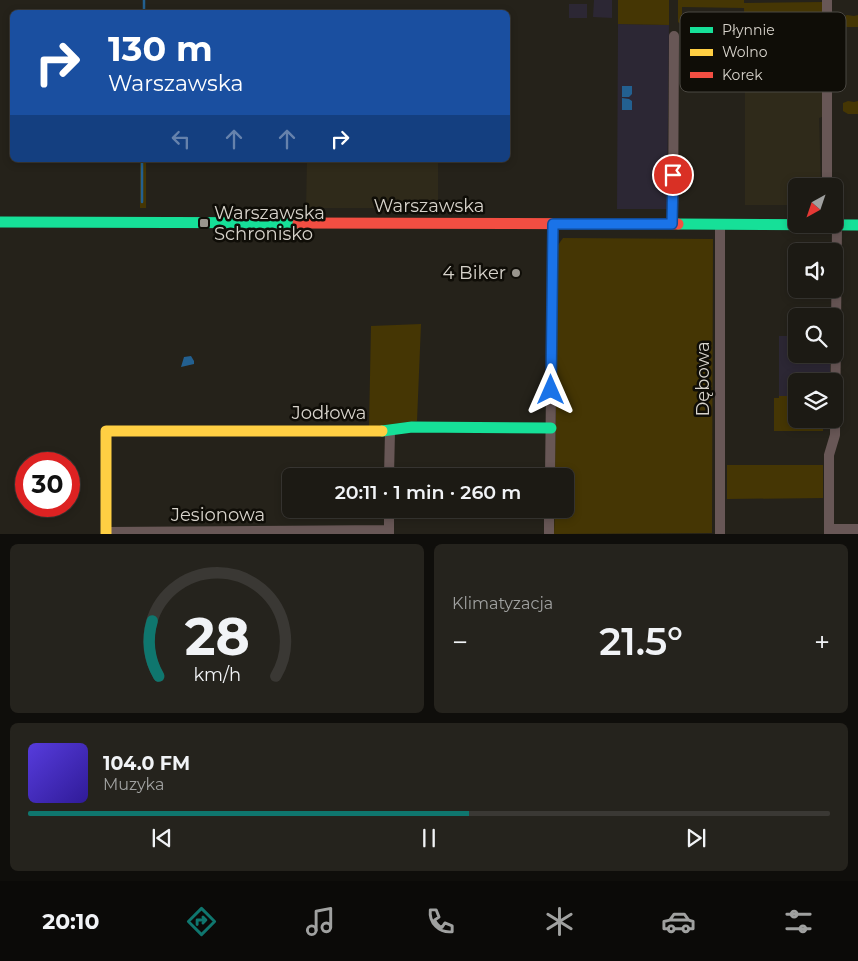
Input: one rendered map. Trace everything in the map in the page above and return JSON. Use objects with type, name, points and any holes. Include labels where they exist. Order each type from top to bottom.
[{"type":"main road","name":"Warszawska","points":[[0,222],[788,224]]},
{"type":"main road","name":"Warszawska","points":[[843,224],[858,225]]},
{"type":"main road","name":"Jodłowa","points":[[106,533],[106,431],[390,431],[412,427],[551,428]]},
{"type":"street","points":[[672,224],[674,36]]},
{"type":"street","points":[[827,92],[827,178]]},
{"type":"street","points":[[550,468],[553,224]]},
{"type":"street","name":"Dębowa","points":[[720,224],[720,534]]},
{"type":"street","points":[[830,233],[835,435],[829,455],[829,531],[858,529]]},
{"type":"street","points":[[389,468],[390,431]]},
{"type":"street","points":[[389,518],[389,532]]},
{"type":"street","points":[[549,518],[549,534]]},
{"type":"street","name":"Jesionowa","points":[[106,533],[389,532]]},
{"type":"shaded area","points":[[594,0],[612,0],[612,18],[593,17]]},
{"type":"shaded area","points":[[618,0],[669,0],[669,25],[618,24]]},
{"type":"shaded area","points":[[678,0],[744,0],[744,3],[823,2],[823,12],[744,12],[744,8],[682,7],[680,24],[678,22]]},
{"type":"shaded area","points":[[569,4],[587,4],[587,18],[569,18]]},
{"type":"shaded area","points":[[858,15],[858,27],[846,26],[846,16]]},
{"type":"shaded area","points":[[618,24],[669,25],[667,209],[617,209]]},
{"type":"shaded area","points":[[745,92],[822,92],[822,117],[819,118],[821,178],[788,178],[788,205],[745,205]]},
{"type":"shaded area","points":[[858,101],[858,114],[848,114],[843,111],[843,103]]},
{"type":"shaded area","points":[[140,162],[146,162],[146,208],[140,208]]},
{"type":"shaded area","points":[[307,162],[438,162],[438,208],[306,208]]},
{"type":"shaded area","points":[[563,238],[713,239],[712,533],[554,534],[555,518],[574,518],[574,468],[555,468],[558,245]]},
{"type":"shaded area","points":[[421,324],[417,421],[369,427],[371,326]]},
{"type":"shaded area","points":[[779,336],[788,336],[788,363],[830,363],[830,373],[788,373],[788,396],[779,396]]},
{"type":"shaded area","points":[[779,396],[788,396],[788,428],[823,428],[823,431],[774,431],[774,398],[779,398]]},
{"type":"shaded area","points":[[727,465],[823,465],[823,498],[727,499]]},
{"type":"water","points":[[622,86],[632,86],[632,94],[629,97],[622,97]]},
{"type":"water","points":[[622,98],[632,101],[632,110],[622,110]]},
{"type":"water","points":[[191,356],[194,364],[181,367],[184,357]]},
{"type":"waterway","points":[[144,0],[144,10]]},
{"type":"waterway","points":[[142,162],[142,202]]},
{"type":"traffic: fast","points":[[0,222],[298,223]]},
{"type":"traffic: fast","points":[[678,224],[858,225]]},
{"type":"traffic: fast","points":[[382,431],[412,427],[551,428]]},
{"type":"traffic: slow","points":[[106,534],[106,431],[382,431]]},
{"type":"traffic: jam","points":[[298,223],[678,224]]},
{"type":"place","name":"Warszawska Schronisko","points":[[204,223]]},
{"type":"place","name":"4 Biker","points":[[516,273]]},
{"type":"route","points":[[551,390],[553,224],[672,224],[673,175]]}]
